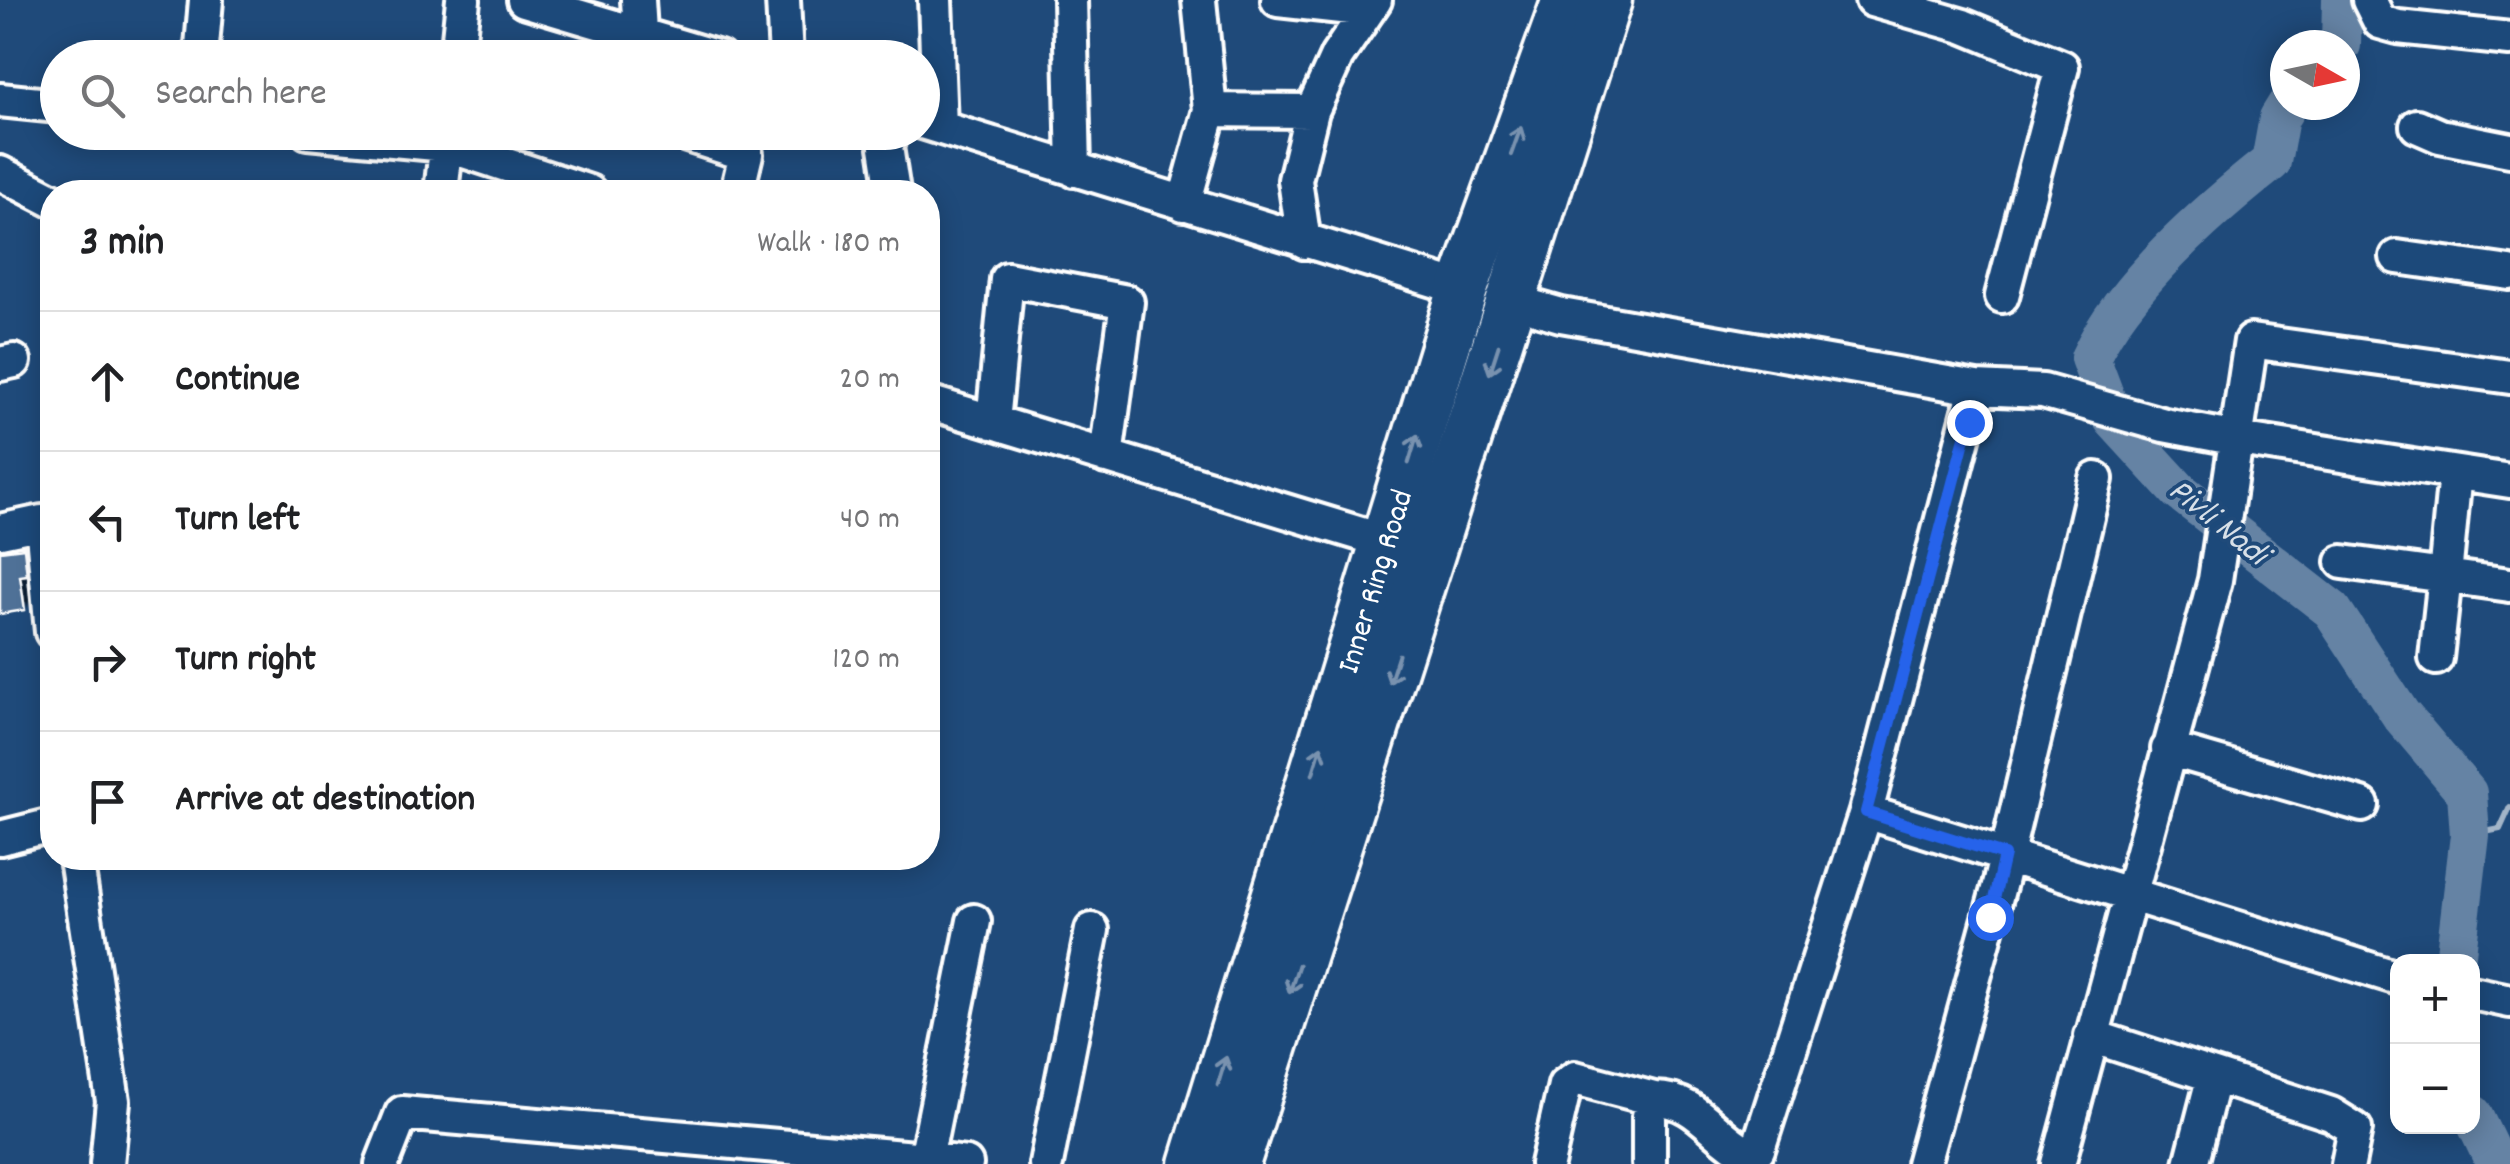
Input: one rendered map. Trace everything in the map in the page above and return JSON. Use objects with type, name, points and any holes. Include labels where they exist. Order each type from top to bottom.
[{"type":"highway","name":"Inner Ring Road","points":[[1194,1164],[1463,289],[1567,0]]},
{"type":"highway","name":"Inner Ring Road","points":[[1235,1164],[1607,0]]},
{"type":"street","points":[[203,40],[206,0]]},
{"type":"street","points":[[459,40],[464,0]]},
{"type":"street","points":[[524,0],[639,16],[685,40]]},
{"type":"street","points":[[783,0],[785,40]]},
{"type":"street","points":[[934,40],[935,0]]},
{"type":"street","points":[[1070,0],[1074,170]]},
{"type":"street","points":[[1184,204],[1210,110],[1199,0]]},
{"type":"street","points":[[1278,0],[1371,5],[1338,56],[1312,111],[1295,180],[1304,242]]},
{"type":"street","points":[[1872,0],[1962,26],[2062,66],[2002,296]]},
{"type":"street","points":[[2369,0],[2380,22],[2398,27],[2510,39]]},
{"type":"street","points":[[0,100],[40,104]]},
{"type":"street","points":[[1210,110],[1312,111]]},
{"type":"street","points":[[2417,126],[2510,150]]},
{"type":"street","points":[[940,127],[1463,289]]},
{"type":"street","points":[[442,180],[446,150]]},
{"type":"street","points":[[476,150],[557,180]]},
{"type":"street","points":[[734,150],[746,154],[740,180]]},
{"type":"street","points":[[887,150],[891,180]]},
{"type":"street","points":[[0,173],[40,194]]},
{"type":"street","points":[[2397,257],[2510,273]]},
{"type":"street","points":[[992,422],[1007,280],[1127,302],[1106,457]]},
{"type":"street","points":[[1512,301],[1561,315],[1976,388],[2043,391],[2164,425],[2238,439],[2510,480]]},
{"type":"street","points":[[2058,1164],[2215,580],[2251,341],[2510,377]]},
{"type":"street","points":[[1548,1164],[1565,1085],[1575,1078],[1689,1104],[1736,1147],[1747,1153],[1758,1149],[1866,812],[1976,388]]},
{"type":"street","points":[[940,406],[1384,541]]},
{"type":"street","points":[[2436,658],[2455,472]]},
{"type":"street","points":[[1923,1164],[2096,479]]},
{"type":"street","points":[[0,531],[40,523]]},
{"type":"street","points":[[2343,562],[2510,586]]},
{"type":"street","points":[[2168,749],[2362,806]]},
{"type":"street","points":[[1866,812],[2390,976]]},
{"type":"street","points":[[0,838],[40,828]]},
{"type":"street","points":[[78,870],[113,1101],[107,1164]]},
{"type":"street","points":[[926,1159],[974,921]]},
{"type":"street","points":[[1046,1164],[1092,930]]},
{"type":"street","points":[[2480,995],[2510,1001]]},
{"type":"street","points":[[2091,1036],[2213,1079],[2331,1114],[2355,1129],[2348,1164]]},
{"type":"street","points":[[2191,1164],[2213,1079]]},
{"type":"street","points":[[1649,1164],[1654,1098]]},
{"type":"street","points":[[382,1164],[402,1113],[966,1164]]},
{"type":"building","points":[[24,548],[27,575],[20,576],[25,610],[0,614],[0,551]]},
{"type":"waterway","name":"Pivli Nadi","points":[[2341,30],[2342,0]]},
{"type":"waterway","name":"Pivli Nadi","points":[[2279,120],[2271,162],[2195,226],[2145,277],[2104,331],[2090,358],[2113,419],[2179,491],[2332,610],[2401,715],[2467,793],[2470,835],[2456,954]]},
{"type":"waterway","points":[[2470,835],[2500,829],[2510,807]]},
{"type":"waterway","name":"Pivli Nadi","points":[[2480,1131],[2496,1164]]},
{"type":"route","points":[[1969,422],[1866,812],[2004,855],[1990,917]]}]
